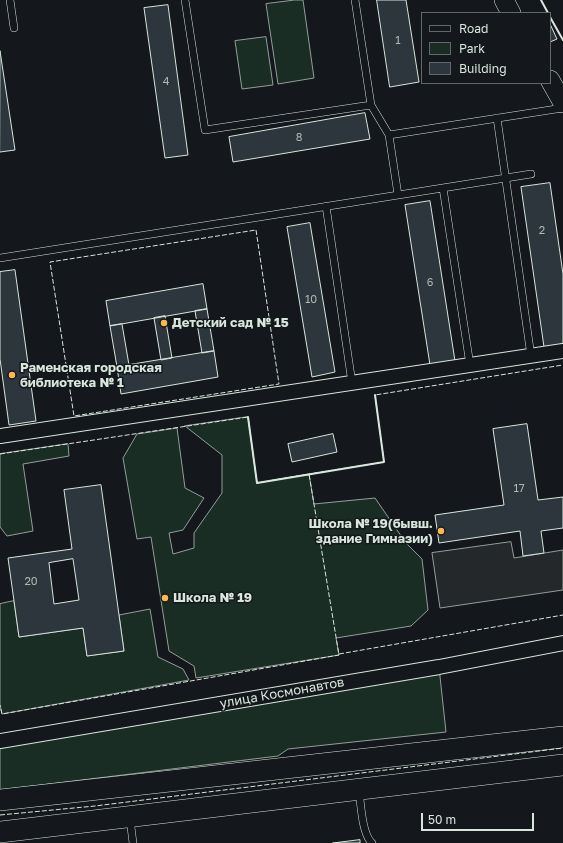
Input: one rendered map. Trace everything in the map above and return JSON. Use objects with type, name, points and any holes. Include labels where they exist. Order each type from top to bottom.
[{"type":"main road","points":[[504,0],[510,12]]},
{"type":"main road","points":[[551,82],[563,103]]},
{"type":"main road","points":[[0,800],[563,737]]},
{"type":"main road","points":[[0,832],[563,765]]},
{"type":"street","points":[[0,435],[563,351]]},
{"type":"street","name":"улица Космонавтов","points":[[0,741],[439,667],[563,643]]},
{"type":"lane","points":[[10,0],[14,28]]},
{"type":"lane","points":[[185,0],[205,130],[371,105]]},
{"type":"lane","points":[[355,0],[371,105],[390,135],[398,195]]},
{"type":"lane","points":[[390,135],[563,108]]},
{"type":"lane","points":[[497,118],[531,356]]},
{"type":"lane","points":[[0,258],[531,174]]},
{"type":"lane","points":[[443,188],[470,365]]},
{"type":"lane","points":[[326,206],[352,383]]},
{"type":"lane","points":[[359,789],[363,820],[369,840],[372,843]]},
{"type":"lane","points":[[130,816],[133,843]]},
{"type":"green space","points":[[303,0],[314,78],[278,84],[266,4]]},
{"type":"green space","points":[[266,37],[273,85],[242,89],[235,41]]},
{"type":"green space","points":[[248,417],[257,483],[309,474],[314,504],[375,498],[406,543],[422,559],[428,610],[411,626],[336,638],[339,655],[196,678],[194,666],[169,651],[151,537],[137,539],[123,458],[137,434],[177,428],[185,488],[204,498],[183,530],[169,533],[173,554],[194,548],[194,533],[222,493],[222,455],[185,426]]},
{"type":"green space","points":[[68,444],[69,456],[23,464],[33,531],[7,536],[0,527],[0,454]]},
{"type":"green space","points":[[14,601],[19,637],[83,628],[87,656],[124,651],[119,615],[150,609],[158,657],[183,669],[189,680],[2,714],[0,705],[0,604]]},
{"type":"green space","points":[[439,667],[446,732],[288,749],[278,756],[0,790],[0,741]]},
{"type":"shaded area","points":[[511,542],[514,558],[563,550],[563,590],[440,608],[432,553]]},
{"type":"building","points":[[377,0],[406,0],[419,82],[390,87]]},
{"type":"building","points":[[168,5],[188,155],[165,158],[144,8]]},
{"type":"building","points":[[551,26],[557,39],[551,42]]},
{"type":"building","points":[[0,51],[15,150],[0,152]]},
{"type":"building","points":[[365,113],[370,139],[233,162],[229,137]]},
{"type":"building","points":[[550,183],[563,274],[563,344],[544,347],[521,187]]},
{"type":"building","points":[[430,201],[455,361],[430,365],[405,205]]},
{"type":"building","points":[[310,223],[335,372],[312,377],[287,227]]},
{"type":"building","points":[[15,270],[36,421],[9,425],[0,359],[0,272]]},
{"type":"building","points":[[203,284],[207,309],[110,326],[106,301]]},
{"type":"building","points":[[207,309],[214,351],[202,353],[195,311]]},
{"type":"building","points":[[165,316],[172,358],[161,360],[154,318]]},
{"type":"building","points":[[122,324],[129,365],[117,367],[110,326]]},
{"type":"building","points":[[214,351],[218,377],[121,394],[117,367]]},
{"type":"building","points":[[527,424],[538,500],[563,497],[563,528],[541,531],[544,553],[523,556],[520,531],[439,543],[435,515],[504,505],[493,429]]},
{"type":"building","points":[[333,434],[337,452],[292,462],[288,444]]},
{"type":"building","points":[[101,485],[124,651],[87,656],[83,628],[19,637],[8,558],[72,549],[64,490]],"holes":[[[73,559],[79,600],[54,604],[49,563]]]},
{"type":"building","points":[[360,840],[360,843],[333,843]]},
{"type":"fence","points":[[256,230],[279,384],[74,416],[50,262],[256,230]]},
{"type":"fence","points":[[309,476],[309,474],[384,462],[375,395],[563,365]]},
{"type":"fence","points":[[0,454],[248,417],[257,483],[309,474],[339,655],[2,714],[0,705]]},
{"type":"fence","points":[[339,654],[563,615]]},
{"type":"fence","points":[[0,815],[95,806],[563,748]]},
{"type":"wall","points":[[541,0],[547,12]]},
{"type":"wall","points":[[551,19],[563,40]]},
{"type":"wall","points":[[248,417],[257,483],[384,462],[375,395]]},
{"type":"place","name":"Детский сад № 15","points":[[164,323]]},
{"type":"place","name":"Раменская городская библиотека № 1","points":[[12,375]]},
{"type":"place","name":"Школа № 19(бывш. здание Гимназии)","points":[[441,531]]},
{"type":"place","name":"Школа № 19","points":[[165,598]]}]
